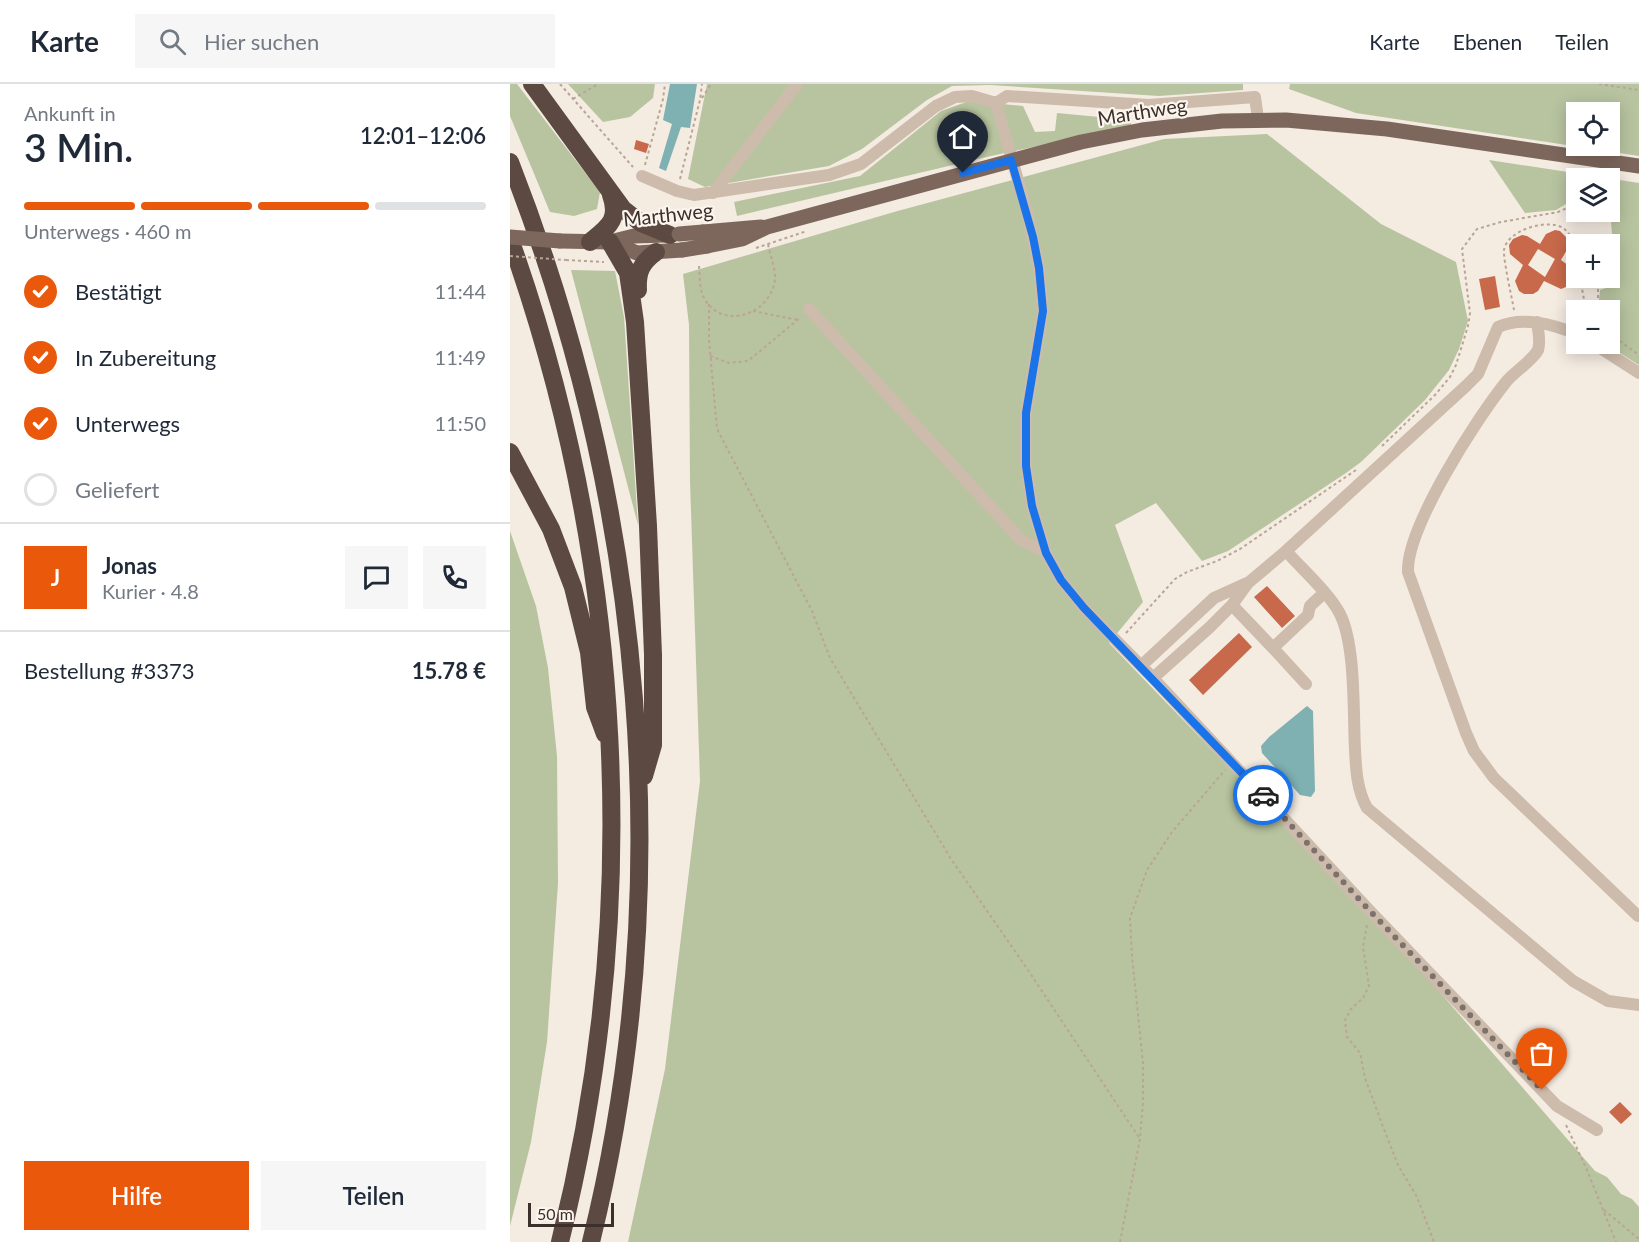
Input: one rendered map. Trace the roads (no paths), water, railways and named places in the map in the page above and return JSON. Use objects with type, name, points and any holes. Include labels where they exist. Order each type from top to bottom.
[{"type":"highway","points":[[532,84],[623,209],[652,229],[677,240]]},
{"type":"highway","points":[[510,162],[535,228],[584,390],[607,492],[631,656],[639,795],[638,899],[630,1020],[619,1106],[591,1242]]},
{"type":"highway","points":[[590,242],[610,225],[614,218],[614,203],[610,192]]},
{"type":"highway","points":[[510,238],[549,367],[579,487],[597,596],[609,706],[612,858],[604,996],[589,1105],[560,1242]]},
{"type":"highway","points":[[610,242],[628,273],[635,322],[648,526],[653,655],[653,745],[639,795]]},
{"type":"highway","points":[[635,322],[640,268],[645,260],[656,252]]},
{"type":"highway","points":[[510,452],[551,529],[573,587],[589,652],[595,707],[611,750]]},
{"type":"main road","name":"Marthweg","points":[[510,238],[590,242],[610,242],[634,237],[677,240],[742,239],[767,226],[1011,160],[1142,130],[1257,119],[1323,122],[1387,129],[1639,166]]},
{"type":"main road","name":"Marthweg","points":[[610,242],[637,253],[656,252],[677,240]]},
{"type":"street","points":[[712,193],[797,84]]},
{"type":"street","points":[[642,176],[677,191],[694,195],[829,175],[861,164],[936,106],[956,97],[972,96],[996,103],[1007,96],[1149,105],[1255,97],[1257,119]]},
{"type":"street","points":[[996,103],[1033,237],[1039,268],[1043,311],[1026,413],[1026,466],[1032,506],[1046,553],[1061,580],[1084,608],[1118,641],[1370,911],[1557,1106],[1597,1130]]},
{"type":"street","points":[[809,309],[1021,540],[1046,553]]},
{"type":"street","points":[[1537,322],[1539,339],[1537,351],[1506,382],[1464,442],[1420,525],[1408,555],[1408,572],[1466,733],[1484,766],[1638,916]]},
{"type":"street","points":[[1152,678],[1233,605],[1248,583],[1466,387],[1478,374],[1498,327],[1507,323],[1537,322],[1566,331]]},
{"type":"street","points":[[1610,354],[1639,373]]},
{"type":"street","points":[[1286,551],[1339,613],[1346,632],[1350,655],[1356,773],[1362,799],[1367,808],[1573,981],[1608,1002],[1639,1005]]},
{"type":"street","points":[[1141,666],[1214,598],[1248,583]]},
{"type":"street","points":[[1273,648],[1308,615],[1310,606],[1323,593]]},
{"type":"street","points":[[1233,605],[1306,684]]},
{"type":"water","points":[[670,84],[697,84],[690,128],[681,127],[666,171],[659,168],[672,124],[663,120]]},
{"type":"water","points":[[1307,706],[1313,711],[1315,791],[1311,797],[1300,795],[1262,753],[1261,746]]}]
